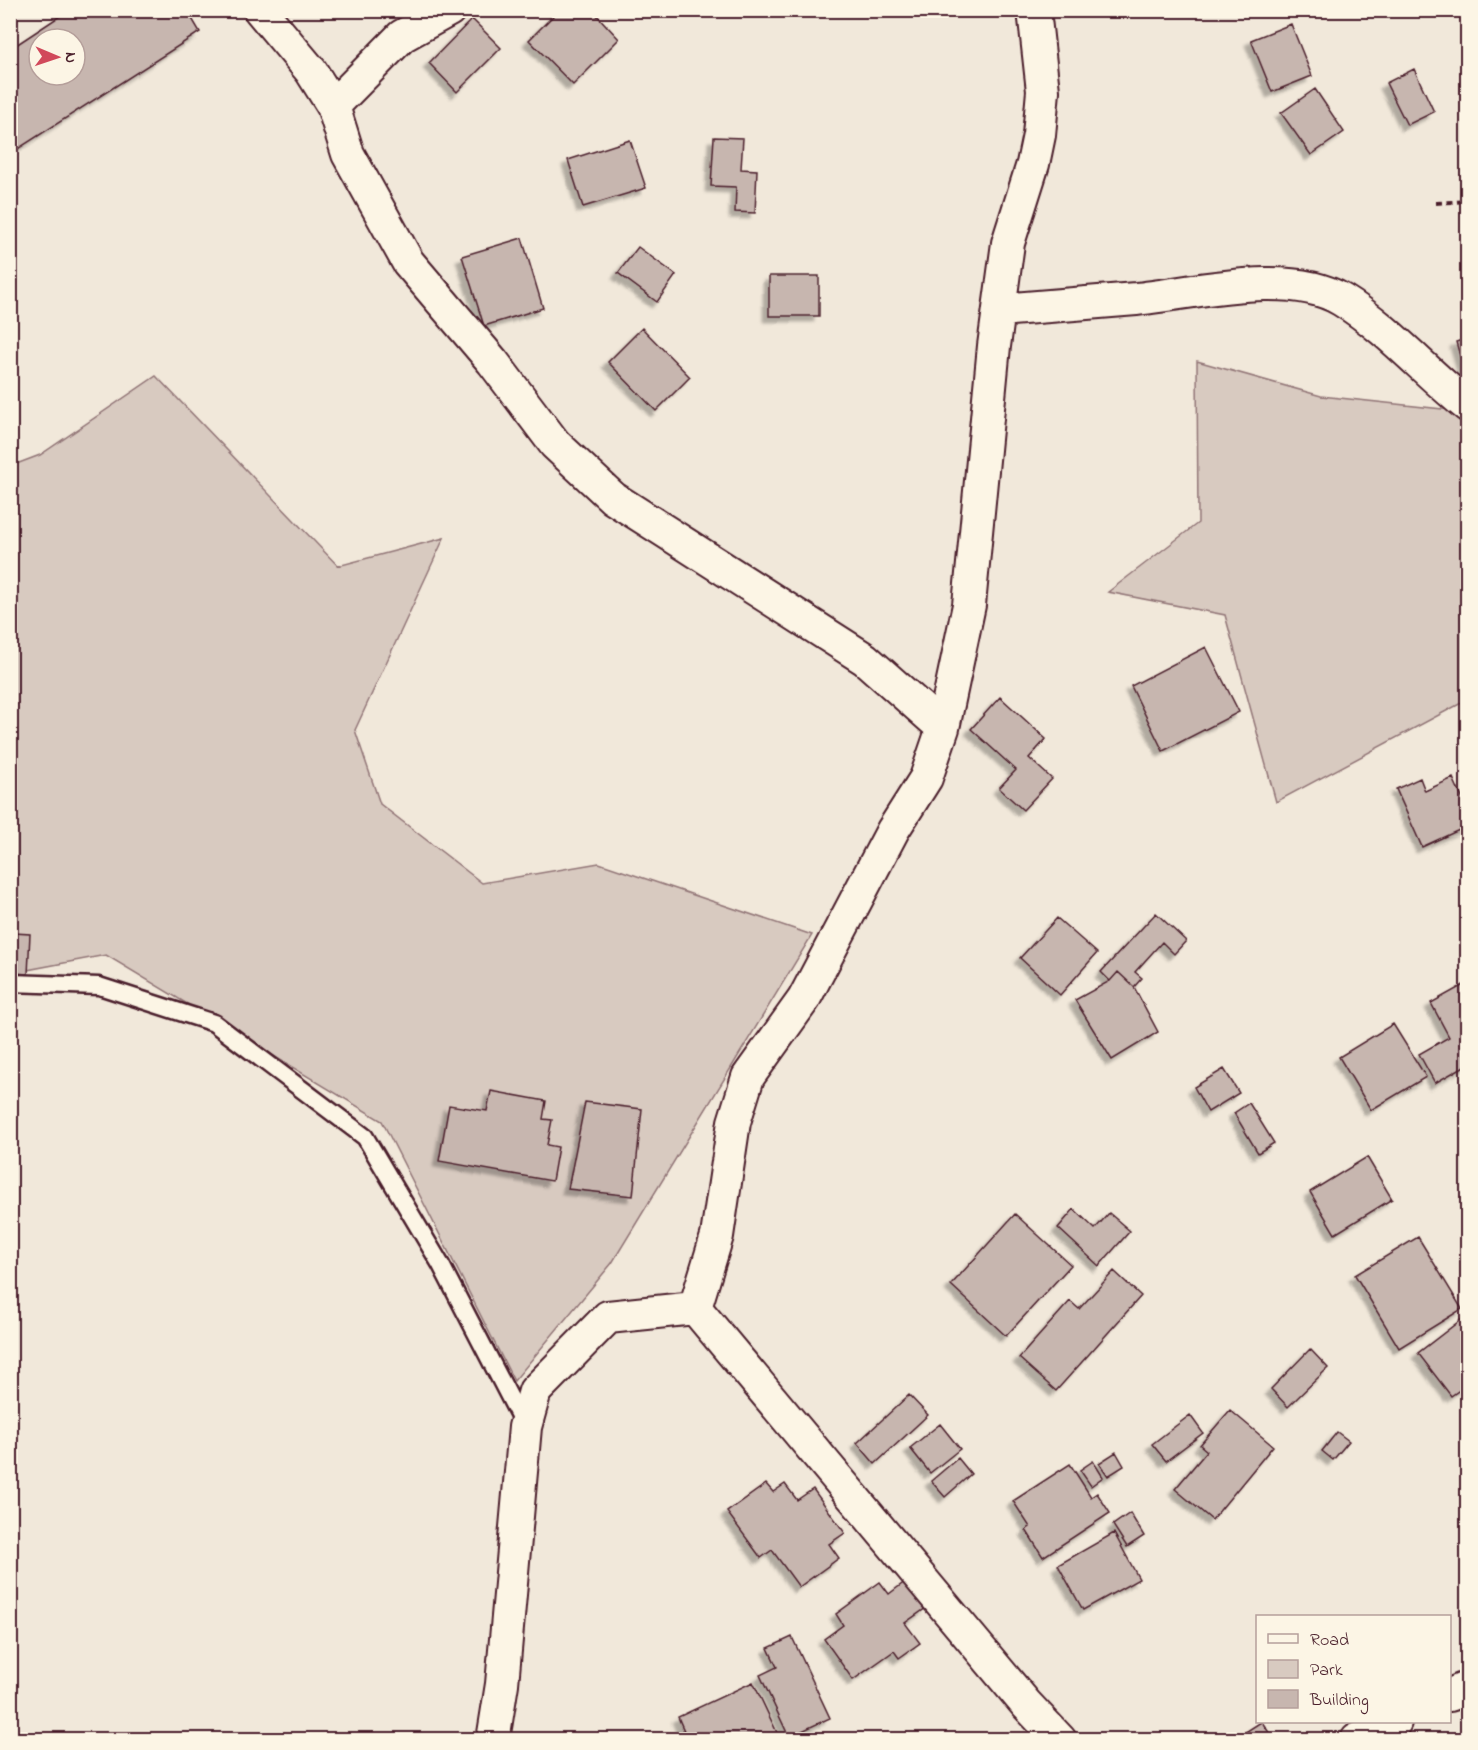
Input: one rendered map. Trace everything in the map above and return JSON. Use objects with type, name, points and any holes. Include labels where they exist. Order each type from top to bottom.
[{"type":"street","points":[[260,10],[311,71],[333,106],[348,154],[408,262],[493,362],[555,444],[613,498],[865,659],[943,728]]},
{"type":"street","points":[[333,106],[402,36],[449,10]]},
{"type":"street","points":[[695,1308],[717,1236],[734,1122],[748,1077],[804,999],[893,830],[926,778],[943,728],[969,604],[994,346],[1008,243],[1033,164],[1042,113],[1043,92],[1034,10]]},
{"type":"street","points":[[1000,310],[1138,299],[1242,285],[1304,286],[1341,299],[1391,337],[1433,379],[1467,406]]},
{"type":"street","points":[[494,1740],[502,1684],[525,1427],[535,1391],[608,1317],[695,1308]]},
{"type":"street","points":[[695,1308],[1026,1704],[1060,1740]]},
{"type":"street","points":[[1451,1694],[1467,1687]]},
{"type":"street","points":[[1357,1740],[1393,1723]]},
{"type":"lane","points":[[10,983],[99,986],[214,1023],[365,1137],[441,1265],[525,1427]]},
{"type":"path","points":[[1436,203],[1467,201]]},
{"type":"green space","points":[[1197,361],[1321,396],[1461,411],[1468,427],[1467,700],[1276,802],[1225,615],[1108,592],[1198,523]]},
{"type":"green space","points":[[156,376],[338,566],[444,538],[355,730],[380,804],[482,883],[599,863],[812,935],[612,1263],[514,1381],[382,1121],[106,955],[11,973],[11,466],[40,455]]},
{"type":"building","points":[[69,10],[187,10],[200,32],[10,154],[10,49],[27,38],[27,87],[87,87],[87,27],[43,27]]},
{"type":"building","points":[[559,10],[592,10],[619,39],[573,85],[529,40]]},
{"type":"building","points":[[472,19],[501,48],[457,92],[429,63]]},
{"type":"building","points":[[1291,24],[1312,76],[1272,92],[1251,40]]},
{"type":"building","points":[[1414,69],[1434,112],[1407,125],[1386,83]]},
{"type":"building","points":[[1315,89],[1344,132],[1311,155],[1281,113]]},
{"type":"building","points":[[714,137],[743,138],[741,169],[757,170],[755,213],[735,212],[736,187],[711,186]]},
{"type":"building","points":[[630,140],[646,188],[583,207],[568,160]]},
{"type":"building","points":[[522,238],[543,308],[484,326],[462,256]]},
{"type":"building","points":[[638,247],[676,275],[657,302],[618,273]]},
{"type":"building","points":[[769,276],[819,276],[819,316],[769,316]]},
{"type":"building","points":[[642,328],[690,377],[656,411],[608,362]]},
{"type":"building","points":[[1468,338],[1468,383],[1456,342]]},
{"type":"building","points":[[1206,647],[1239,712],[1163,751],[1131,686]]},
{"type":"building","points":[[1000,697],[1046,739],[1029,758],[1052,779],[1023,810],[999,788],[1016,770],[971,729]]},
{"type":"building","points":[[1420,778],[1425,791],[1453,778],[1468,811],[1468,826],[1422,847],[1396,789]]},
{"type":"building","points":[[1156,913],[1186,941],[1174,954],[1162,942],[1135,972],[1142,978],[1134,987],[1118,972],[1110,981],[1101,972]]},
{"type":"building","points":[[1057,918],[1097,953],[1060,995],[1020,958]]},
{"type":"building","points":[[10,919],[15,919],[14,933],[30,934],[28,974],[10,973]]},
{"type":"building","points":[[1118,972],[1134,987],[1158,1032],[1112,1060],[1075,1000],[1110,981]]},
{"type":"building","points":[[1467,983],[1468,1064],[1435,1083],[1419,1054],[1449,1037],[1431,1003]]},
{"type":"building","points":[[1393,1024],[1426,1077],[1371,1110],[1339,1057]]},
{"type":"building","points":[[1224,1069],[1239,1093],[1208,1112],[1194,1087]]},
{"type":"building","points":[[491,1091],[546,1101],[543,1119],[552,1120],[547,1145],[558,1147],[552,1181],[439,1161],[449,1105],[487,1111]]},
{"type":"building","points":[[585,1102],[642,1109],[633,1196],[568,1189]]},
{"type":"building","points":[[1249,1103],[1274,1143],[1258,1153],[1234,1113]]},
{"type":"building","points":[[1367,1157],[1392,1199],[1335,1234],[1310,1192]]},
{"type":"building","points":[[1074,1209],[1095,1229],[1109,1213],[1130,1231],[1099,1266],[1058,1228]]},
{"type":"building","points":[[1015,1214],[1071,1265],[1006,1336],[951,1285]]},
{"type":"building","points":[[1418,1237],[1462,1309],[1399,1348],[1355,1275]]},
{"type":"building","points":[[1114,1271],[1141,1296],[1056,1391],[1019,1358],[1070,1301],[1079,1309]]},
{"type":"building","points":[[1462,1319],[1468,1326],[1468,1384],[1451,1396],[1418,1353]]},
{"type":"building","points":[[1310,1349],[1328,1368],[1288,1407],[1271,1389]]},
{"type":"building","points":[[909,1395],[928,1415],[875,1464],[857,1443]]},
{"type":"building","points":[[1230,1410],[1273,1446],[1212,1520],[1175,1489],[1207,1451],[1200,1445]]},
{"type":"building","points":[[1190,1415],[1203,1433],[1166,1461],[1152,1444]]},
{"type":"building","points":[[940,1424],[960,1449],[930,1473],[910,1448]]},
{"type":"building","points":[[1337,1432],[1349,1441],[1333,1460],[1322,1451]]},
{"type":"building","points":[[1116,1452],[1124,1466],[1108,1476],[1099,1463]]},
{"type":"building","points":[[958,1458],[971,1474],[945,1497],[931,1481]]},
{"type":"building","points":[[1093,1461],[1103,1477],[1091,1486],[1080,1470]]},
{"type":"building","points":[[1070,1464],[1091,1497],[1097,1493],[1110,1513],[1043,1557],[1026,1530],[1030,1527],[1013,1501]]},
{"type":"building","points":[[766,1484],[773,1492],[785,1484],[797,1500],[813,1489],[845,1533],[829,1544],[839,1558],[799,1587],[772,1550],[761,1558],[727,1512]]},
{"type":"building","points":[[1130,1513],[1144,1536],[1127,1547],[1113,1525]]},
{"type":"building","points":[[1114,1533],[1139,1579],[1083,1610],[1058,1565]]},
{"type":"building","points":[[906,1581],[926,1608],[905,1623],[920,1643],[899,1658],[894,1651],[853,1680],[824,1639],[843,1625],[836,1614],[880,1582],[889,1594]]},
{"type":"building","points":[[792,1637],[830,1718],[789,1737],[760,1675],[777,1667],[768,1648]]},
{"type":"building","points":[[753,1682],[780,1739],[688,1740],[678,1717]]},
{"type":"building","points":[[1263,1723],[1274,1740],[1233,1740]]}]
